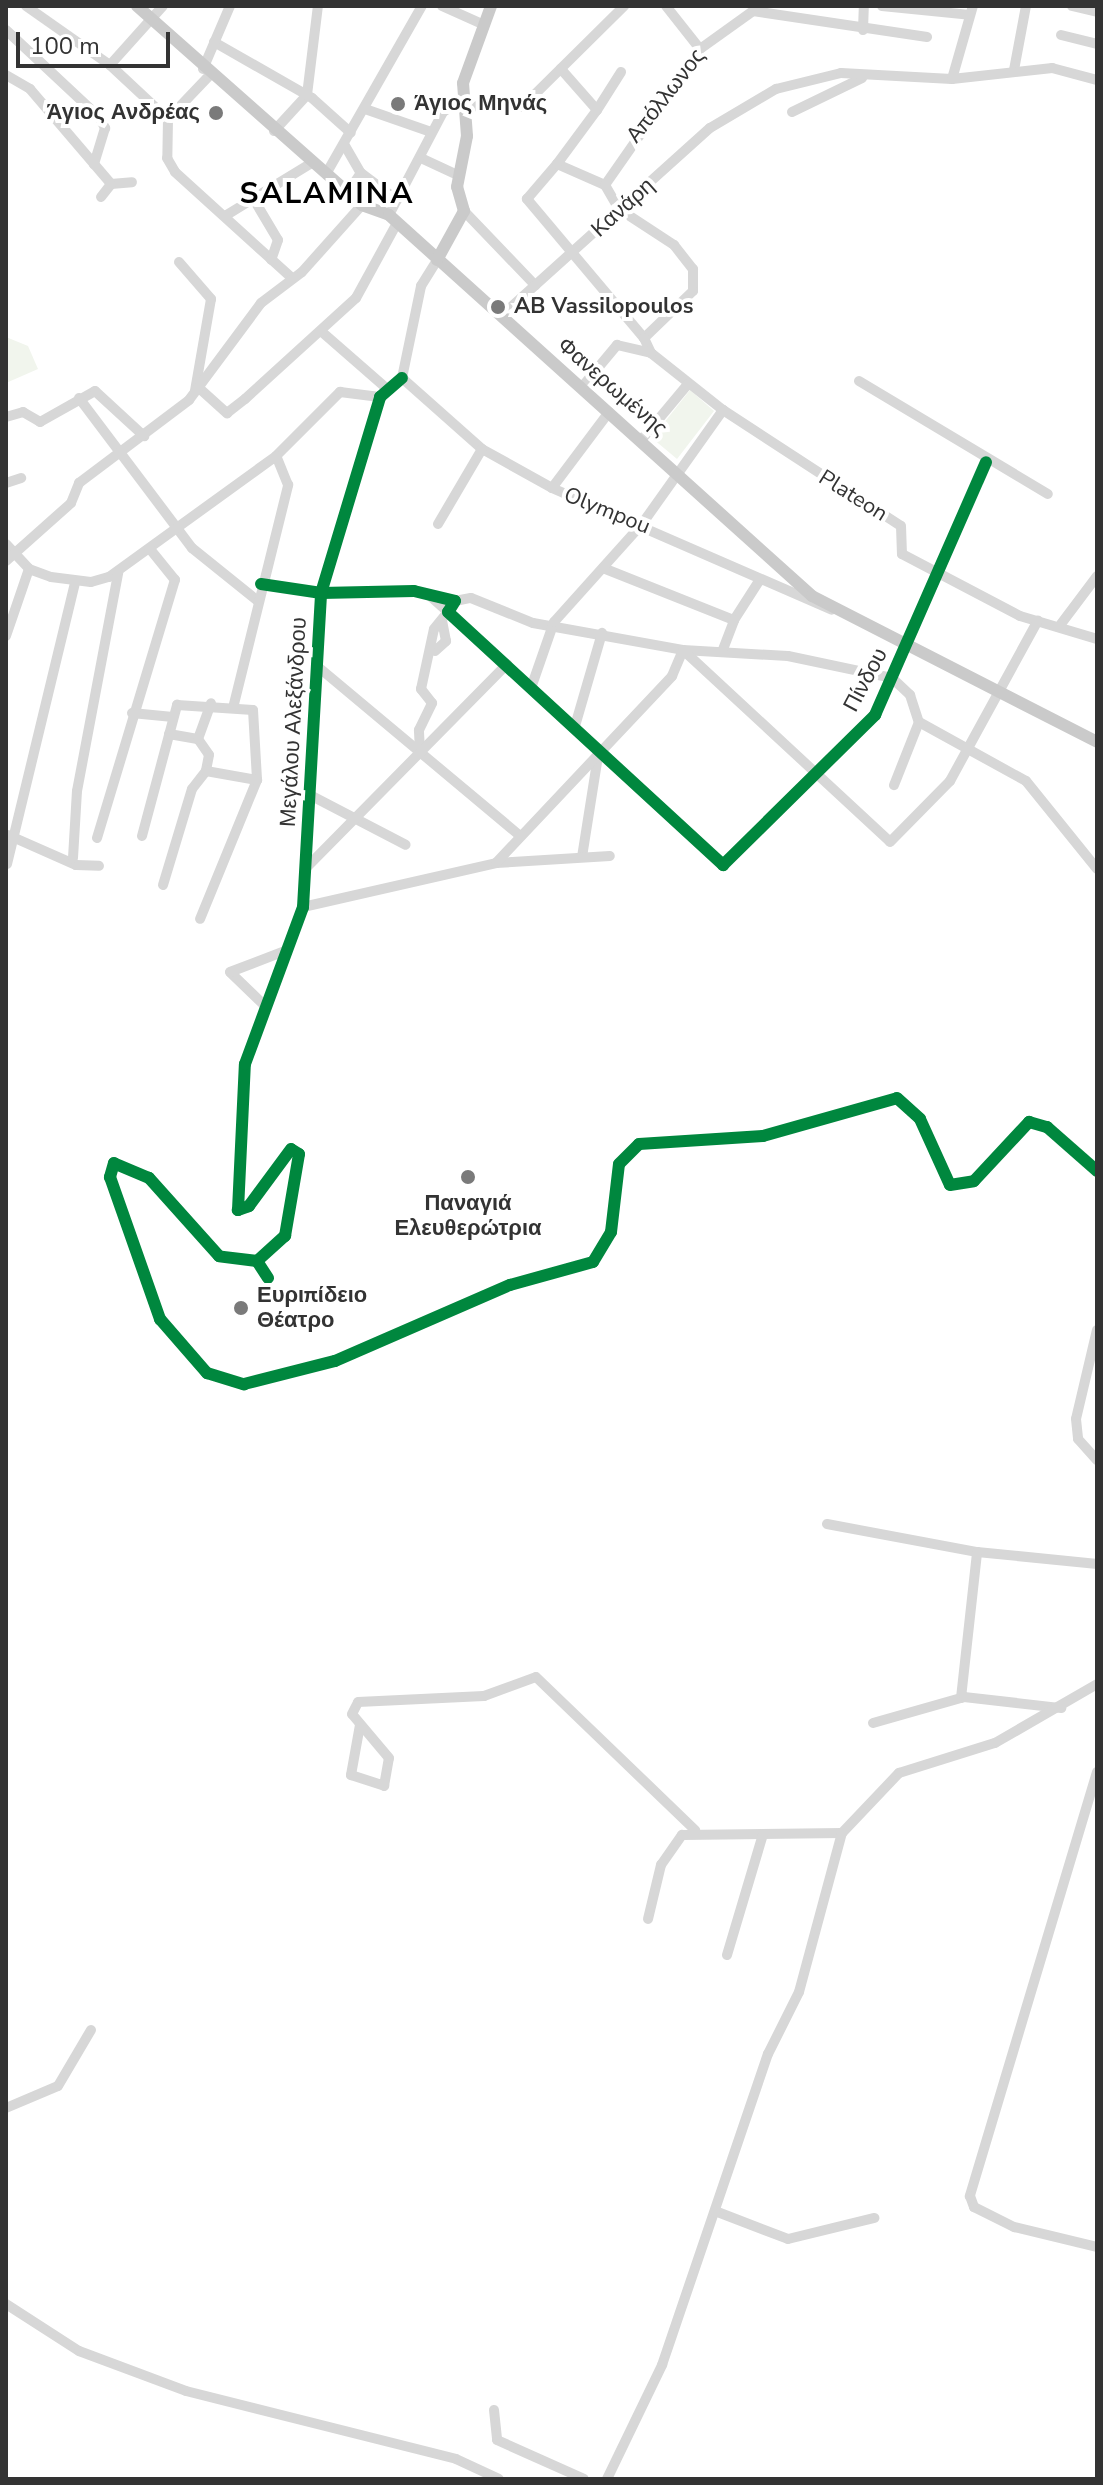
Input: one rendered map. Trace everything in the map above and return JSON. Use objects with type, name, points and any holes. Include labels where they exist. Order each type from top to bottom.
[{"type":"main road","name":"Φανερωμένης","points":[[137,6],[206,73],[362,205],[393,219],[833,610],[909,641],[1002,688],[1097,742]]},
{"type":"main road","points":[[437,260],[464,211],[458,175],[467,136],[462,106],[482,24],[491,6]]},
{"type":"street","points":[[26,6],[110,65],[168,119]]},
{"type":"street","points":[[110,65],[163,6]]},
{"type":"street","points":[[230,6],[214,42],[206,73],[168,119],[170,165],[291,277]]},
{"type":"street","points":[[274,131],[307,95],[318,6]]},
{"type":"street","points":[[326,174],[422,6]]},
{"type":"street","points":[[442,6],[482,24]]},
{"type":"street","points":[[197,390],[227,413],[322,332],[368,282],[393,219],[397,200],[423,159],[431,132],[443,112],[462,106],[522,107],[624,6]]},
{"type":"street","points":[[666,6],[700,49]]},
{"type":"street","points":[[863,30],[864,6]]},
{"type":"street","points":[[882,6],[971,10],[952,79]]},
{"type":"street","points":[[1014,70],[1026,6]]},
{"type":"street","points":[[1072,6],[1097,12]]},
{"type":"street","name":"Απόλλωνος","points":[[605,185],[700,49],[753,11],[814,11],[863,30],[927,37]]},
{"type":"street","points":[[6,30],[99,117],[105,128],[94,164]]},
{"type":"street","points":[[1061,35],[1097,44]]},
{"type":"street","points":[[214,42],[307,95],[351,133]]},
{"type":"street","points":[[792,112],[862,78],[952,79],[1052,68],[1097,80]]},
{"type":"street","points":[[561,69],[597,110]]},
{"type":"street","points":[[531,688],[554,622],[578,587],[603,568],[642,524],[723,410],[651,353],[644,338],[527,199],[597,110],[621,72]]},
{"type":"street","points":[[6,75],[30,89],[111,184]]},
{"type":"street","name":"Κανάρη","points":[[501,316],[619,209],[745,102],[820,75],[862,78]]},
{"type":"street","points":[[365,109],[431,132]]},
{"type":"street","points":[[344,144],[361,173],[397,200]]},
{"type":"street","points":[[423,159],[458,175]]},
{"type":"street","points":[[225,216],[256,203],[313,162]]},
{"type":"street","points":[[557,164],[605,185],[619,209],[674,245],[696,278],[688,297],[644,338]]},
{"type":"street","points":[[348,192],[361,173]]},
{"type":"street","points":[[101,197],[111,184],[132,182]]},
{"type":"street","points":[[256,203],[278,240],[271,260]]},
{"type":"street","points":[[10,558],[71,503],[79,483],[144,436],[197,390],[261,303],[362,205]]},
{"type":"street","points":[[464,211],[535,285]]},
{"type":"street","points":[[6,544],[10,558],[29,569],[75,582],[118,573],[276,456],[340,392],[383,392],[402,378],[421,286],[437,260]]},
{"type":"street","points":[[179,262],[211,299],[197,390]]},
{"type":"street","points":[[322,332],[383,392]]},
{"type":"street","points":[[582,387],[617,345],[651,353]]},
{"type":"street","name":"Olympou","points":[[402,378],[482,449],[552,488],[642,524],[759,581],[833,610]]},
{"type":"street","points":[[859,381],[986,462],[1048,494]]},
{"type":"street","points":[[642,439],[688,384]]},
{"type":"street","name":"Μεγάλου Αλεξάνδρου","points":[[257,1261],[285,1236],[299,1154],[291,1149],[249,1206],[238,1210],[245,1064],[264,1005],[303,907],[321,593],[383,392]]},
{"type":"street","points":[[6,417],[23,412],[40,422],[79,398],[105,393],[144,436]]},
{"type":"street","points":[[79,398],[177,529],[258,601]]},
{"type":"street","name":"Plateon","points":[[723,410],[901,526],[902,554],[1038,620],[1061,624],[1097,639]]},
{"type":"street","points":[[552,488],[609,412]]},
{"type":"street","points":[[438,524],[482,449]]},
{"type":"street","points":[[234,704],[261,584],[288,485],[276,456]]},
{"type":"street","name":"Πίνδου","points":[[599,748],[716,862],[729,864],[817,780],[875,715],[986,462]]},
{"type":"street","points":[[6,483],[21,478]]},
{"type":"street","points":[[97,838],[132,713],[175,580],[150,549]]},
{"type":"street","points":[[603,568],[734,620]]},
{"type":"street","points":[[6,636],[29,569]]},
{"type":"street","points":[[73,858],[77,791],[118,573]]},
{"type":"street","points":[[1061,624],[1097,576]]},
{"type":"street","points":[[722,652],[734,620],[759,581]]},
{"type":"street","points":[[7,864],[9,837],[75,582]]},
{"type":"street","points":[[261,584],[321,593],[427,594],[455,601],[471,598],[533,623],[554,622],[683,650],[788,656],[892,678],[910,695],[919,722],[894,785]]},
{"type":"street","points":[[427,594],[445,616],[507,664],[599,748]]},
{"type":"street","points":[[420,751],[419,730],[432,703],[421,689],[445,616],[455,601]]},
{"type":"street","points":[[683,650],[817,780],[890,842],[943,790],[970,747],[1038,620]]},
{"type":"street","points":[[575,726],[602,633]]},
{"type":"street","points":[[496,863],[599,748],[672,676],[683,650]]},
{"type":"street","points":[[307,867],[507,664]]},
{"type":"street","points":[[317,666],[520,836]]},
{"type":"street","points":[[142,836],[173,717],[181,703],[234,704],[255,714],[257,780],[200,919]]},
{"type":"street","points":[[198,739],[211,703]]},
{"type":"street","points":[[132,713],[173,717]]},
{"type":"street","points":[[919,722],[970,747],[1038,791],[1097,869]]},
{"type":"street","points":[[163,885],[192,789],[206,771],[209,755],[198,739],[169,734]]},
{"type":"street","points":[[582,857],[599,748]]},
{"type":"street","points":[[206,771],[257,780]]},
{"type":"street","points":[[308,794],[406,845]]},
{"type":"street","points":[[9,837],[99,866]]},
{"type":"street","points":[[303,907],[496,863],[610,856]]},
{"type":"street","points":[[264,1005],[230,972],[285,951]]},
{"type":"street","points":[[268,1278],[257,1261],[219,1256],[149,1178],[114,1163],[110,1177],[160,1319],[207,1373],[244,1384],[335,1361],[510,1285],[593,1262],[611,1232],[622,1157],[639,1144],[775,1134],[897,1098],[920,1119],[950,1185],[974,1181],[1029,1122],[1047,1127],[1097,1171]]},
{"type":"street","points":[[1097,1330],[1076,1419],[1078,1439],[1097,1460]]},
{"type":"street","points":[[827,1524],[977,1552],[1097,1564]]},
{"type":"street","points":[[961,1698],[977,1552]]},
{"type":"street","points":[[360,1725],[351,1775],[384,1786],[389,1758],[352,1714],[358,1702],[484,1696],[536,1677],[695,1830]]},
{"type":"street","points":[[607,2479],[662,2365],[768,2054],[799,1992],[842,1833],[899,1773],[995,1743],[1061,1708],[1097,1684]]},
{"type":"street","points":[[873,1723],[961,1698],[1061,1708]]},
{"type":"street","points":[[1097,1772],[970,2196],[974,2207],[1014,2227],[1097,2247]]},
{"type":"street","points":[[648,1919],[669,1846],[695,1830],[763,1834],[842,1833]]},
{"type":"street","points":[[727,1955],[763,1834]]},
{"type":"street","points":[[6,2108],[58,2086],[91,2030]]},
{"type":"street","points":[[715,2211],[788,2239],[874,2218]]},
{"type":"street","points":[[6,2304],[79,2351],[186,2391],[456,2459],[499,2479]]},
{"type":"street","points":[[494,2410],[497,2440],[584,2479]]},
{"type":"shaded area","points":[[6,337],[28,346],[38,369],[6,383]]},
{"type":"shaded area","points":[[690,390],[714,411],[677,459],[652,438]]},
{"type":"cycle path","points":[[257,1261],[285,1236],[299,1154],[291,1149],[249,1206],[238,1210],[245,1064],[303,907],[321,593],[380,397],[402,378]]},
{"type":"cycle path","points":[[261,584],[321,593],[414,591],[455,601],[448,612],[723,865],[875,715],[986,462]]},
{"type":"cycle path","points":[[268,1278],[257,1261],[219,1256],[149,1178],[114,1163],[110,1177],[160,1319],[207,1373],[244,1384],[335,1361],[510,1285],[593,1262],[611,1232],[619,1164],[639,1144],[763,1136],[897,1098],[920,1119],[950,1185],[974,1181],[1029,1122],[1047,1127],[1097,1171]]},
{"type":"place","name":"Άγιος Μηνάς","points":[[398,104]]},
{"type":"place","name":"Άγιος Ανδρέας","points":[[216,113]]},
{"type":"place","name":"AB Vassilopoulos","points":[[498,307]]},
{"type":"place","name":"Παναγιά Ελευθερώτρια","points":[[468,1177]]},
{"type":"place","name":"Ευριπίδειο Θέατρο","points":[[241,1308]]},
{"type":"district","name":"SALAMINA","points":[[327,194]]}]
